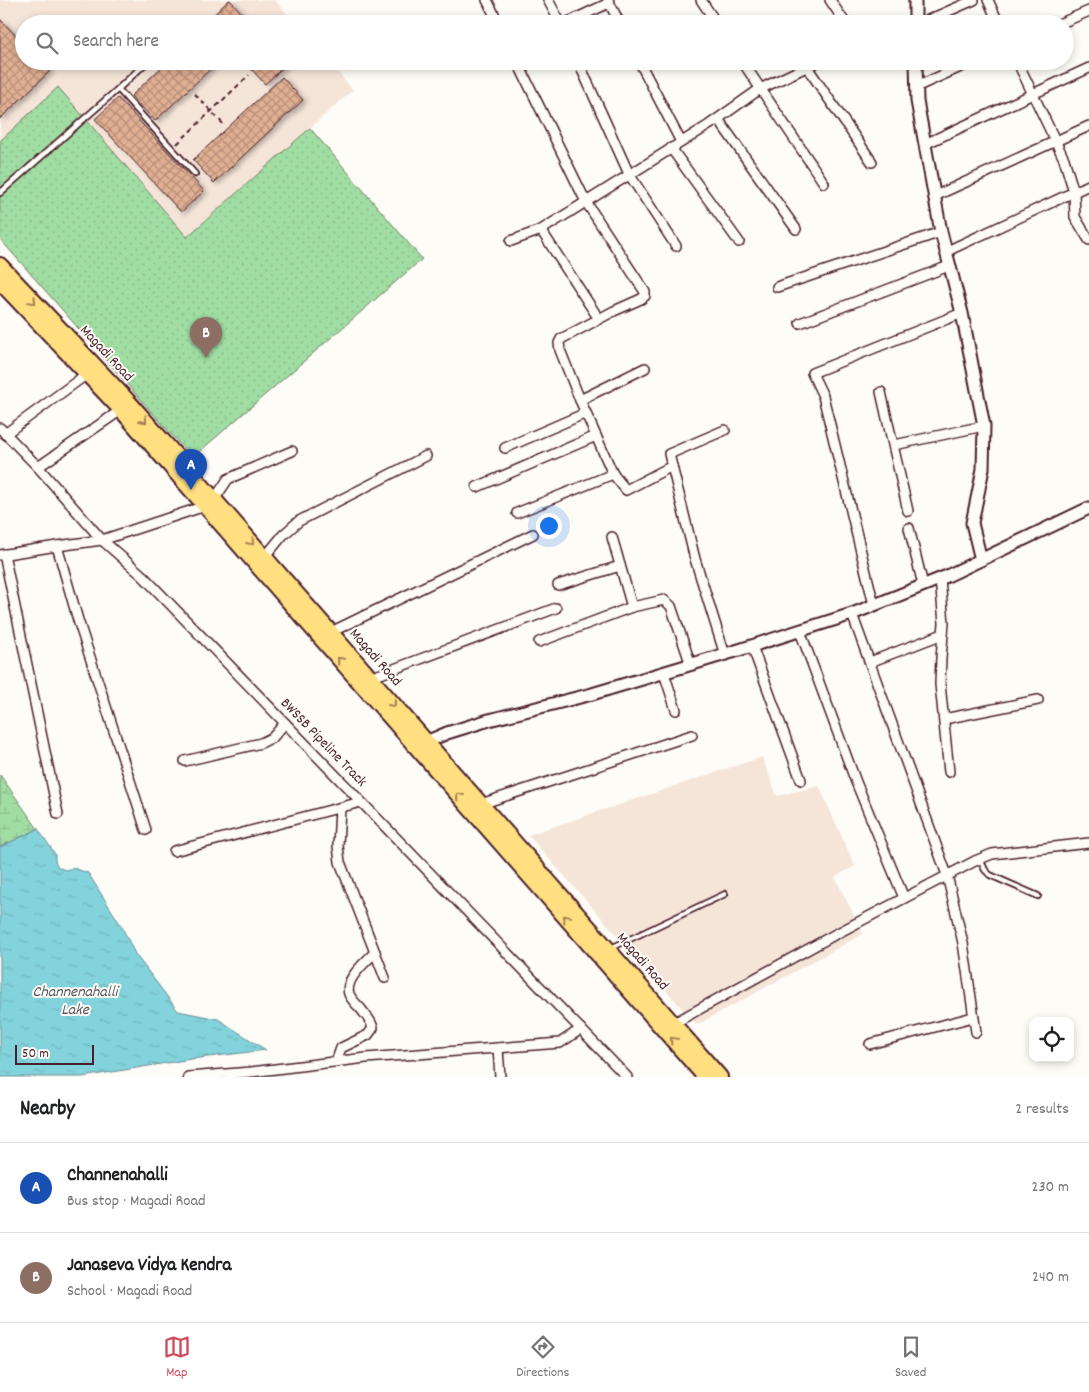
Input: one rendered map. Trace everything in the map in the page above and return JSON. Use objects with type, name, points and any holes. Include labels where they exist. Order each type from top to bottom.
[{"type":"main road","name":"Magadi Road","points":[[0,265],[130,403],[209,503],[265,557],[370,678],[421,744],[481,804],[720,1077]]},
{"type":"main road","name":"Magadi Road","points":[[0,282],[209,503],[421,744],[705,1077]]},
{"type":"street","points":[[487,0],[494,15]]},
{"type":"street","points":[[548,0],[557,15]]},
{"type":"street","points":[[702,0],[711,15]]},
{"type":"street","points":[[830,0],[840,15]]},
{"type":"street","points":[[915,15],[916,0]]},
{"type":"street","points":[[940,15],[974,0]]},
{"type":"street","points":[[988,0],[996,15]]},
{"type":"street","points":[[580,15],[608,1],[615,15]]},
{"type":"street","points":[[1074,18],[1089,11]]},
{"type":"street","points":[[926,144],[1089,68]]},
{"type":"street","points":[[521,70],[586,202],[646,292],[641,299],[561,339],[560,350],[613,474],[626,490],[672,466]]},
{"type":"street","points":[[582,70],[629,174],[676,246]]},
{"type":"street","points":[[644,70],[681,142]]},
{"type":"street","points":[[748,70],[824,182]]},
{"type":"street","points":[[511,241],[541,230],[718,119],[760,89],[801,70]]},
{"type":"street","points":[[809,70],[872,162]]},
{"type":"street","points":[[916,70],[917,101],[941,232],[962,313],[984,426],[983,469],[972,523],[981,560]]},
{"type":"street","points":[[916,87],[954,70]]},
{"type":"street","points":[[1022,70],[1064,159],[1074,192],[1075,217],[1089,240]]},
{"type":"street","points":[[718,119],[796,229]]},
{"type":"street","points":[[935,196],[1089,126]]},
{"type":"street","points":[[671,148],[739,242]]},
{"type":"street","points":[[946,252],[1089,185]]},
{"type":"street","points":[[541,230],[595,313]]},
{"type":"street","points":[[777,287],[941,232]]},
{"type":"street","points":[[800,323],[950,266]]},
{"type":"street","points":[[874,605],[823,396],[812,373],[962,313]]},
{"type":"street","points":[[580,400],[645,368]]},
{"type":"street","points":[[2,431],[87,374]]},
{"type":"street","points":[[881,392],[908,510]]},
{"type":"street","points":[[38,467],[121,410]]},
{"type":"street","points":[[505,448],[586,413]]},
{"type":"street","points":[[894,445],[984,426]]},
{"type":"street","points":[[725,430],[669,454],[695,559],[725,655]]},
{"type":"street","name":"BWSSB Pipeline Track","points":[[2,431],[38,467],[102,540],[143,576],[627,1077]]},
{"type":"street","points":[[477,487],[596,436]]},
{"type":"street","points":[[58,814],[2,554],[102,540],[209,503],[228,479],[292,452]]},
{"type":"street","points":[[265,557],[299,521],[426,456]]},
{"type":"street","points":[[517,513],[613,474]]},
{"type":"street","points":[[421,744],[489,720],[592,694],[664,673],[852,614],[940,579],[1089,508]]},
{"type":"street","points":[[909,528],[924,586]]},
{"type":"street","points":[[331,632],[533,534]]},
{"type":"street","points":[[612,537],[632,607]]},
{"type":"street","points":[[57,546],[78,620],[146,830]]},
{"type":"street","points":[[558,585],[620,566]]},
{"type":"street","points":[[940,579],[944,623],[940,684],[949,772]]},
{"type":"street","points":[[539,642],[632,607],[664,600],[670,606],[691,665]]},
{"type":"street","points":[[370,678],[556,608]]},
{"type":"street","points":[[852,614],[948,875],[964,943],[976,1032]]},
{"type":"street","points":[[800,631],[856,782],[904,898]]},
{"type":"street","points":[[870,662],[943,634]]},
{"type":"street","points":[[752,646],[801,780]]},
{"type":"street","points":[[664,673],[676,710]]},
{"type":"street","points":[[944,719],[1038,700]]},
{"type":"street","points":[[185,761],[261,744],[273,737],[284,723]]},
{"type":"street","points":[[481,804],[692,736]]},
{"type":"street","points":[[174,851],[361,802]]},
{"type":"street","points":[[340,808],[338,846],[340,862],[385,978]]},
{"type":"street","points":[[674,1024],[904,898],[980,859],[992,854],[1089,843]]},
{"type":"street","points":[[336,1062],[341,1048],[368,1035],[373,1028],[372,1022],[352,999],[349,993],[349,986],[350,980],[375,952]]},
{"type":"street","points":[[870,1044],[973,1017]]},
{"type":"street","points":[[188,1077],[560,1043],[581,1029]]},
{"type":"street","points":[[498,1048],[500,1077]]},
{"type":"lane","points":[[0,193],[138,70]]},
{"type":"lane","points":[[118,89],[195,174]]},
{"type":"lane","points":[[980,859],[985,870],[990,875],[1038,896]]},
{"type":"lane","points":[[609,949],[726,894]]},
{"type":"path","points":[[172,149],[249,75]]},
{"type":"path","points":[[195,94],[225,126]]},
{"type":"shaded area","points":[[0,0],[275,0],[288,15],[15,15],[15,70],[336,70],[353,90],[310,128],[422,259],[192,458],[0,239]]},
{"type":"shaded area","points":[[762,757],[777,796],[819,786],[855,866],[835,877],[863,934],[697,1025],[528,835]]},
{"type":"green space","points":[[58,87],[187,237],[310,128],[422,259],[192,458],[0,239],[0,141]]},
{"type":"green space","points":[[0,775],[38,829],[0,847]]},
{"type":"water","name":"Channenahalli Lake","points":[[38,829],[55,854],[55,861],[58,867],[65,870],[73,868],[88,873],[122,927],[135,954],[178,1011],[218,1019],[266,1050],[191,1059],[82,1077],[0,1077],[0,847]]},
{"type":"building","points":[[230,0],[244,15],[213,15]]},
{"type":"building","points":[[0,19],[15,35],[15,70],[50,71],[0,119]]},
{"type":"building","points":[[158,70],[209,70],[155,121],[131,96]]},
{"type":"building","points":[[252,70],[280,70],[265,84]]},
{"type":"building","points":[[282,77],[303,100],[214,183],[193,160]]},
{"type":"building","points":[[118,98],[204,191],[181,212],[95,119]]},
{"type":"place","name":"Janaseva Vidya Kendra","points":[[206,358]]},
{"type":"place","name":"Channenahalli","points":[[191,490]]}]
